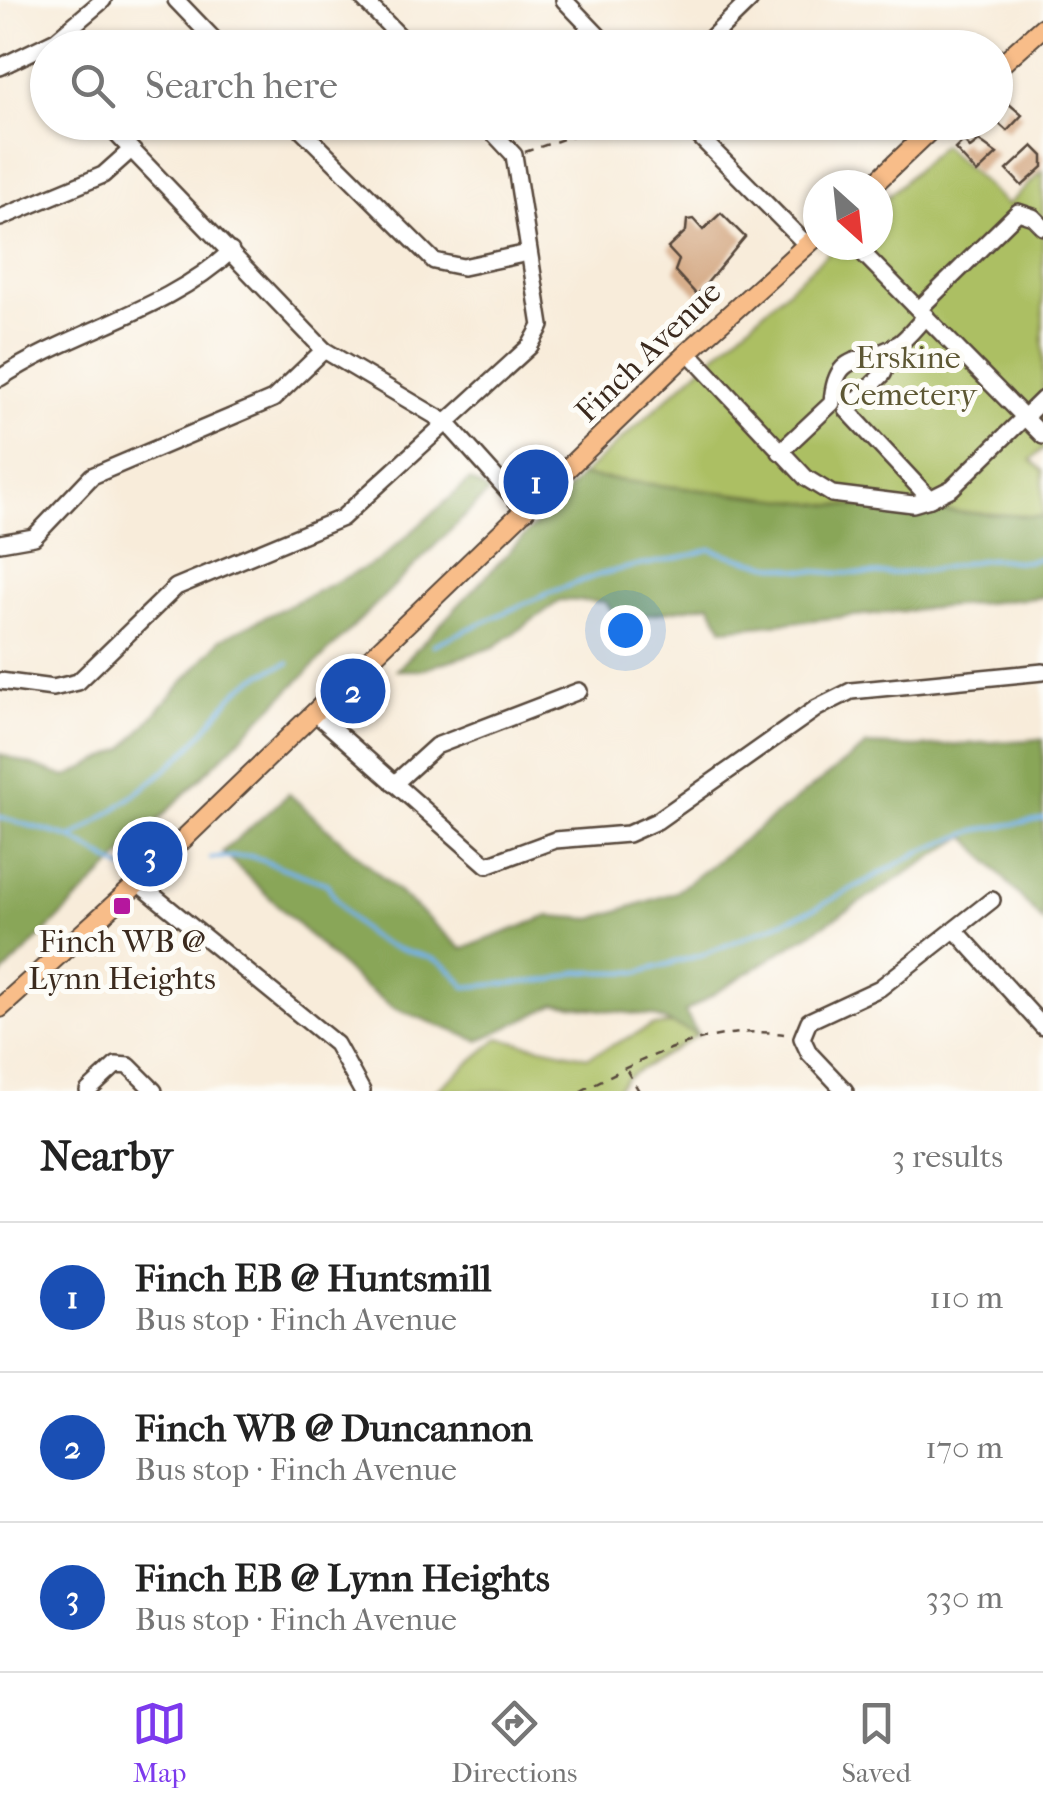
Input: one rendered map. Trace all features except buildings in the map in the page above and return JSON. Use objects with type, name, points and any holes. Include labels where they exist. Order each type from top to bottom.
[{"type":"main road","points":[[1013,54],[1043,27]]},
{"type":"main road","points":[[889,170],[920,140]]},
{"type":"main road","name":"Finch Avenue","points":[[0,1008],[138,883],[688,352],[803,247]]},
{"type":"street","points":[[72,30],[103,0]]},
{"type":"street","points":[[176,0],[205,30]]},
{"type":"street","points":[[364,0],[393,30]]},
{"type":"street","points":[[564,0],[593,30]]},
{"type":"street","points":[[719,30],[750,0]]},
{"type":"street","points":[[0,67],[30,55]]},
{"type":"street","points":[[122,140],[324,350],[446,423],[526,511]]},
{"type":"street","points":[[312,140],[434,261],[462,266],[528,253]]},
{"type":"street","points":[[0,681],[53,688],[78,682],[176,587],[342,518],[530,346],[541,326],[514,155],[500,140]]},
{"type":"street","points":[[705,140],[803,231]]},
{"type":"street","points":[[0,218],[103,175],[131,150]]},
{"type":"street","points":[[780,452],[883,374],[896,346],[922,312],[1018,212],[1034,217],[1043,227]]},
{"type":"street","points":[[0,378],[44,349],[199,281],[231,251]]},
{"type":"street","points":[[870,260],[1043,436]]},
{"type":"street","points":[[896,346],[845,365],[834,380],[840,407],[930,498]]},
{"type":"street","points":[[0,543],[34,538],[92,476],[273,399],[324,350]]},
{"type":"street","points":[[688,352],[806,478],[832,494],[913,504],[952,488],[1043,398]]},
{"type":"street","points":[[315,713],[487,865],[555,840],[628,834],[657,821],[817,708],[851,691],[1043,672]]},
{"type":"street","points":[[394,784],[436,746],[579,691]]},
{"type":"street","points":[[138,883],[336,1044],[362,1091]]},
{"type":"street","points":[[845,1091],[809,1054],[802,1038],[809,1021],[880,988],[957,932],[992,900]]},
{"type":"street","points":[[957,932],[1043,1027]]},
{"type":"street","points":[[88,1091],[116,1065],[129,1066],[154,1091]]},
{"type":"path","points":[[514,155],[560,140]]},
{"type":"path","points":[[581,1091],[670,1047],[751,1030],[784,1034]]},
{"type":"path","points":[[627,1071],[639,1091]]},
{"type":"green space","name":"Erskine Cemetery","points":[[942,145],[1007,205],[1043,171],[1043,449],[1031,460],[1043,471],[1043,517],[830,505],[581,476],[820,260],[893,260],[893,192]]},
{"type":"green space","points":[[581,476],[830,505],[1043,517],[1043,597],[723,629],[710,604],[619,620],[605,602],[561,600],[494,647],[420,670],[397,670]]},
{"type":"green space","points":[[470,480],[489,492],[0,977],[0,754],[66,777],[124,749],[221,639],[380,560]]},
{"type":"green space","points":[[1043,739],[1043,922],[966,836],[685,1012],[698,1035],[653,1016],[556,1004],[479,1041],[394,1008],[357,981],[222,852],[289,794],[462,949],[549,916],[593,919],[676,892],[867,745],[915,747]]},
{"type":"green space","points":[[674,1024],[698,1035],[626,1078],[615,1091],[436,1091],[499,1038],[588,1057],[652,1026]]},
{"type":"waterway","points":[[433,645],[590,578],[710,549],[785,568],[864,574],[925,571],[991,559],[1023,562],[1043,557]]},
{"type":"waterway","points":[[72,838],[163,772],[190,747],[240,688],[289,663]]},
{"type":"waterway","points":[[0,817],[72,838],[125,870]]},
{"type":"waterway","points":[[211,858],[250,856],[327,884],[343,909],[366,932],[394,948],[437,961],[465,987],[553,980],[577,972],[640,972],[705,954],[816,908],[920,852],[977,830],[1043,819]]},
{"type":"place","name":"Finch EB @ Huntsmill","points":[[536,482]]},
{"type":"place","name":"Finch WB @ Duncannon","points":[[353,691]]},
{"type":"place","name":"Finch EB @ Lynn Heights","points":[[150,854]]},
{"type":"place","name":"Finch WB @ Lynn Heights","points":[[122,906]]}]
